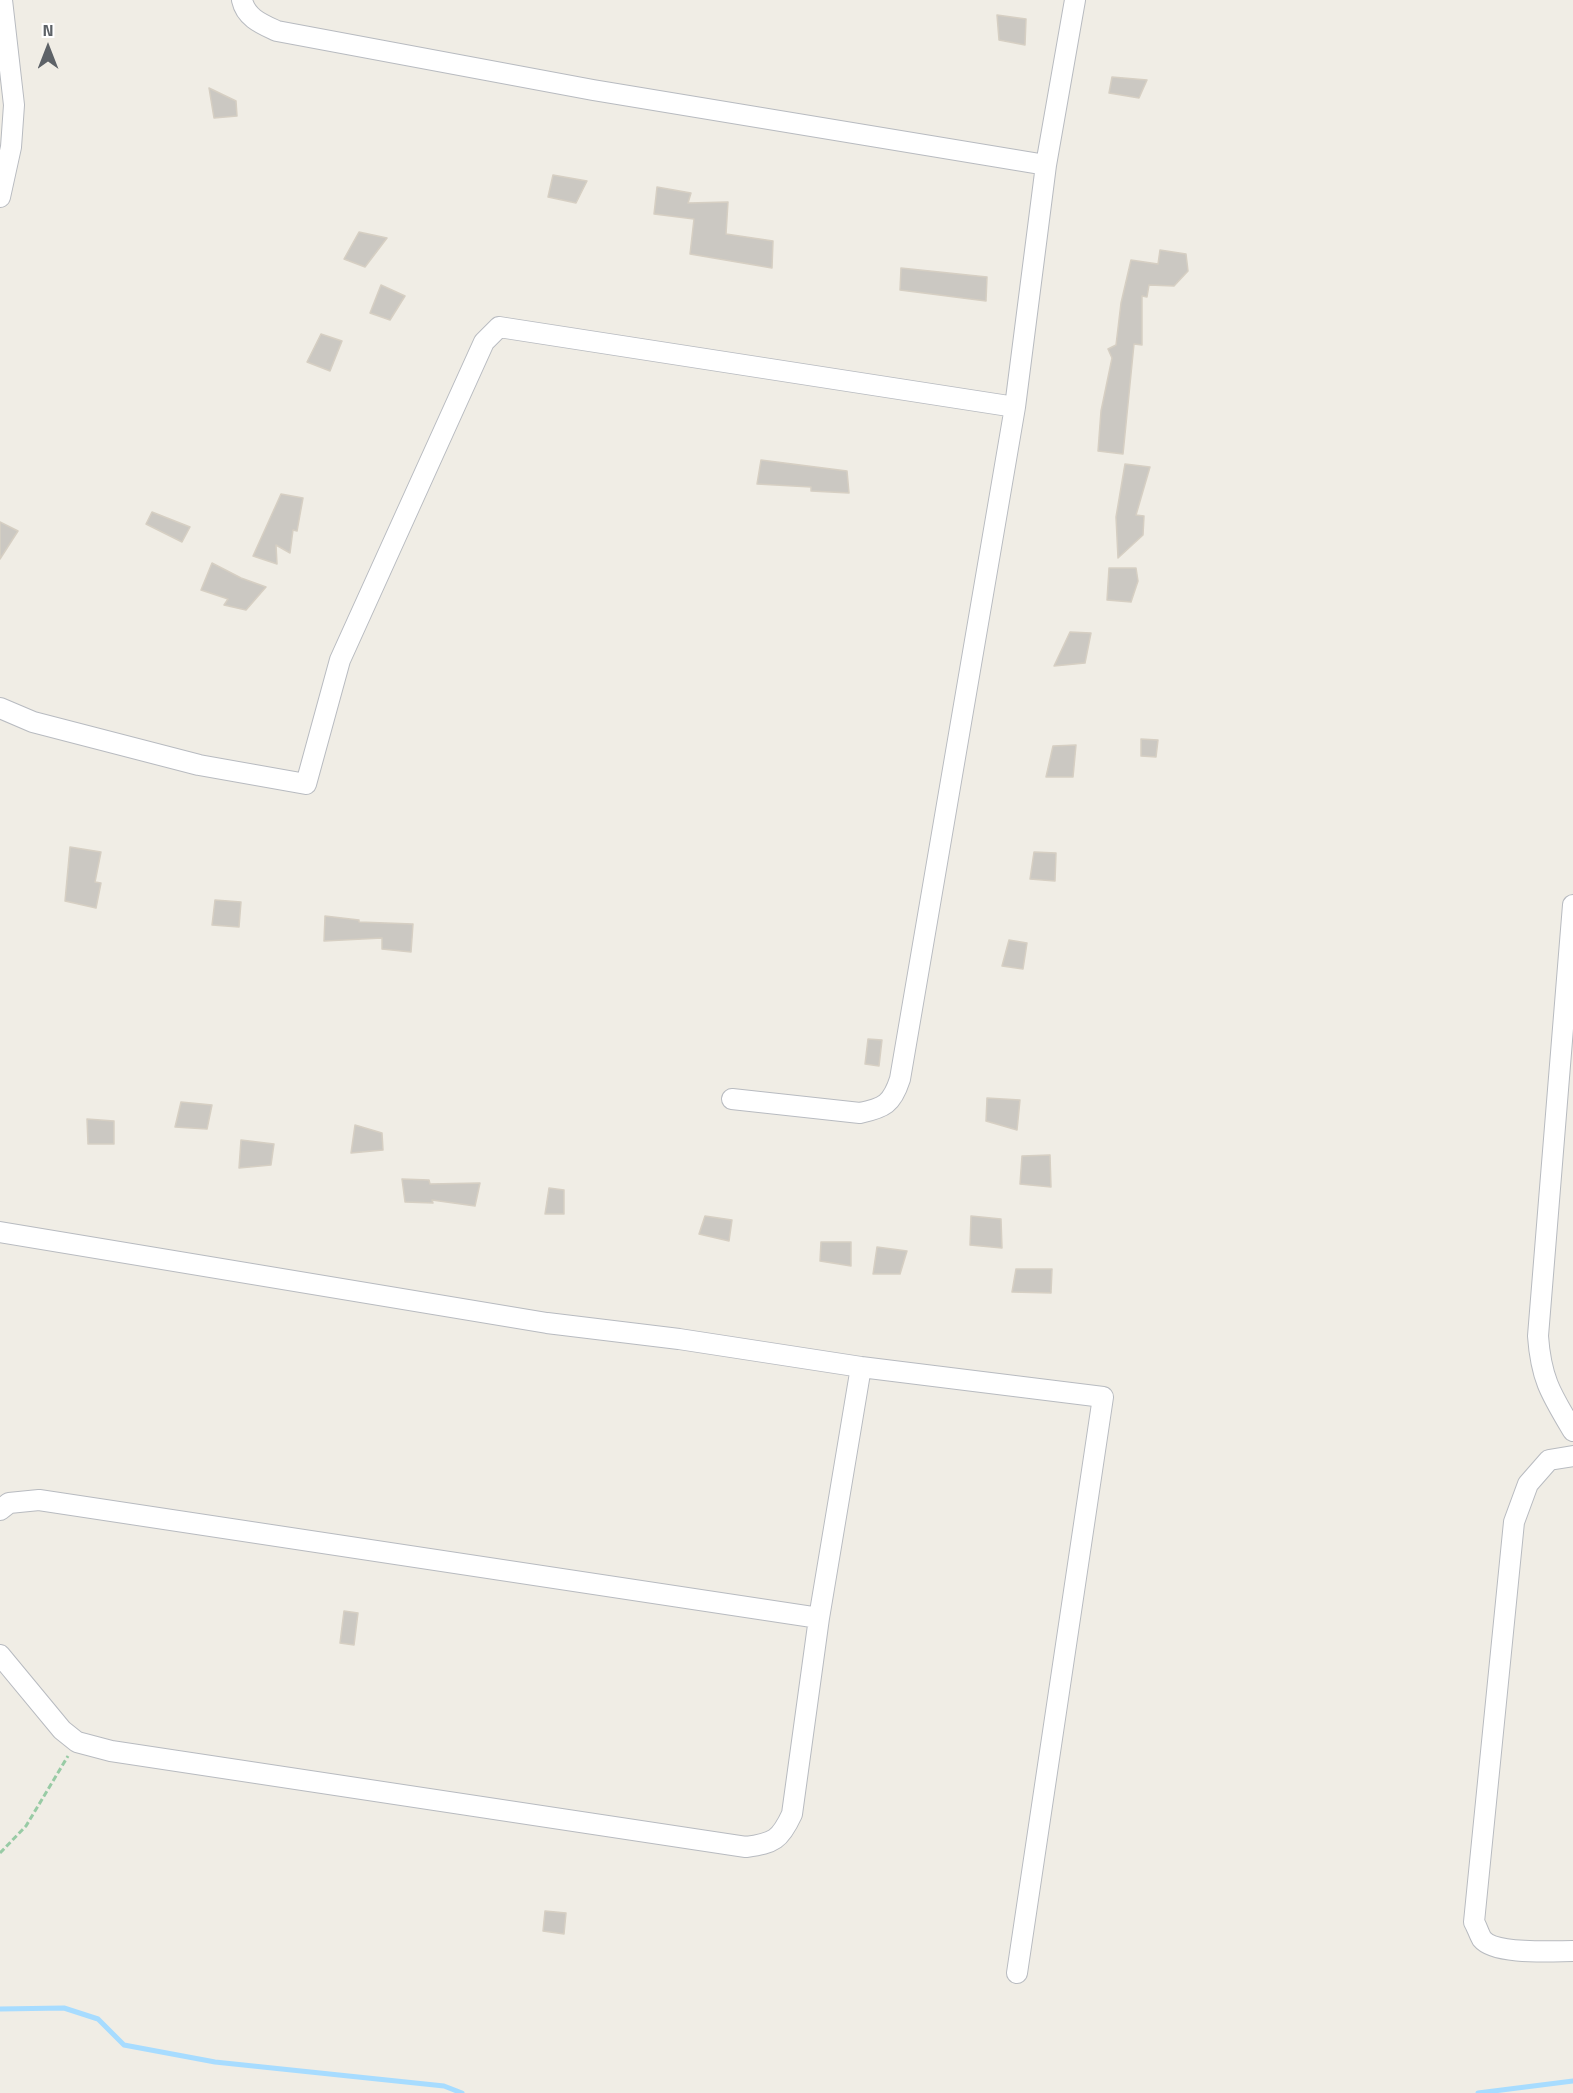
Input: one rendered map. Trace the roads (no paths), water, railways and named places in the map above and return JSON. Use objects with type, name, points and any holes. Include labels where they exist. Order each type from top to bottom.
[{"type":"street","points":[[0,197],[11,147],[14,105],[2,0]]},
{"type":"street","points":[[242,0],[248,13],[259,23],[277,31],[593,90],[1046,165]]},
{"type":"street","points":[[732,1099],[860,1113],[880,1109],[895,1095],[900,1079],[1015,407],[1046,165],[1075,0]]},
{"type":"street","points":[[0,708],[33,722],[199,765],[306,784],[340,660],[483,342],[499,327],[1015,407]]},
{"type":"street","points":[[1573,905],[1538,1336],[1540,1364],[1547,1388],[1573,1431]]},
{"type":"street","points":[[0,1232],[547,1323],[861,1367],[1103,1396],[1017,1973]]},
{"type":"street","points":[[0,1655],[62,1730],[77,1742],[111,1751],[734,1845],[769,1844],[783,1834],[792,1814],[819,1618],[861,1367]]},
{"type":"street","points":[[1573,1456],[1549,1460],[1528,1484],[1514,1522],[1474,1922],[1482,1939],[1492,1947],[1514,1950],[1573,1951]]},
{"type":"street","points":[[0,1510],[9,1503],[39,1500],[819,1618]]},
{"type":"waterway","points":[[0,2009],[64,2008],[98,2019],[124,2045],[215,2062],[444,2086],[462,2093]]},
{"type":"waterway","points":[[1478,2093],[1573,2081]]}]
